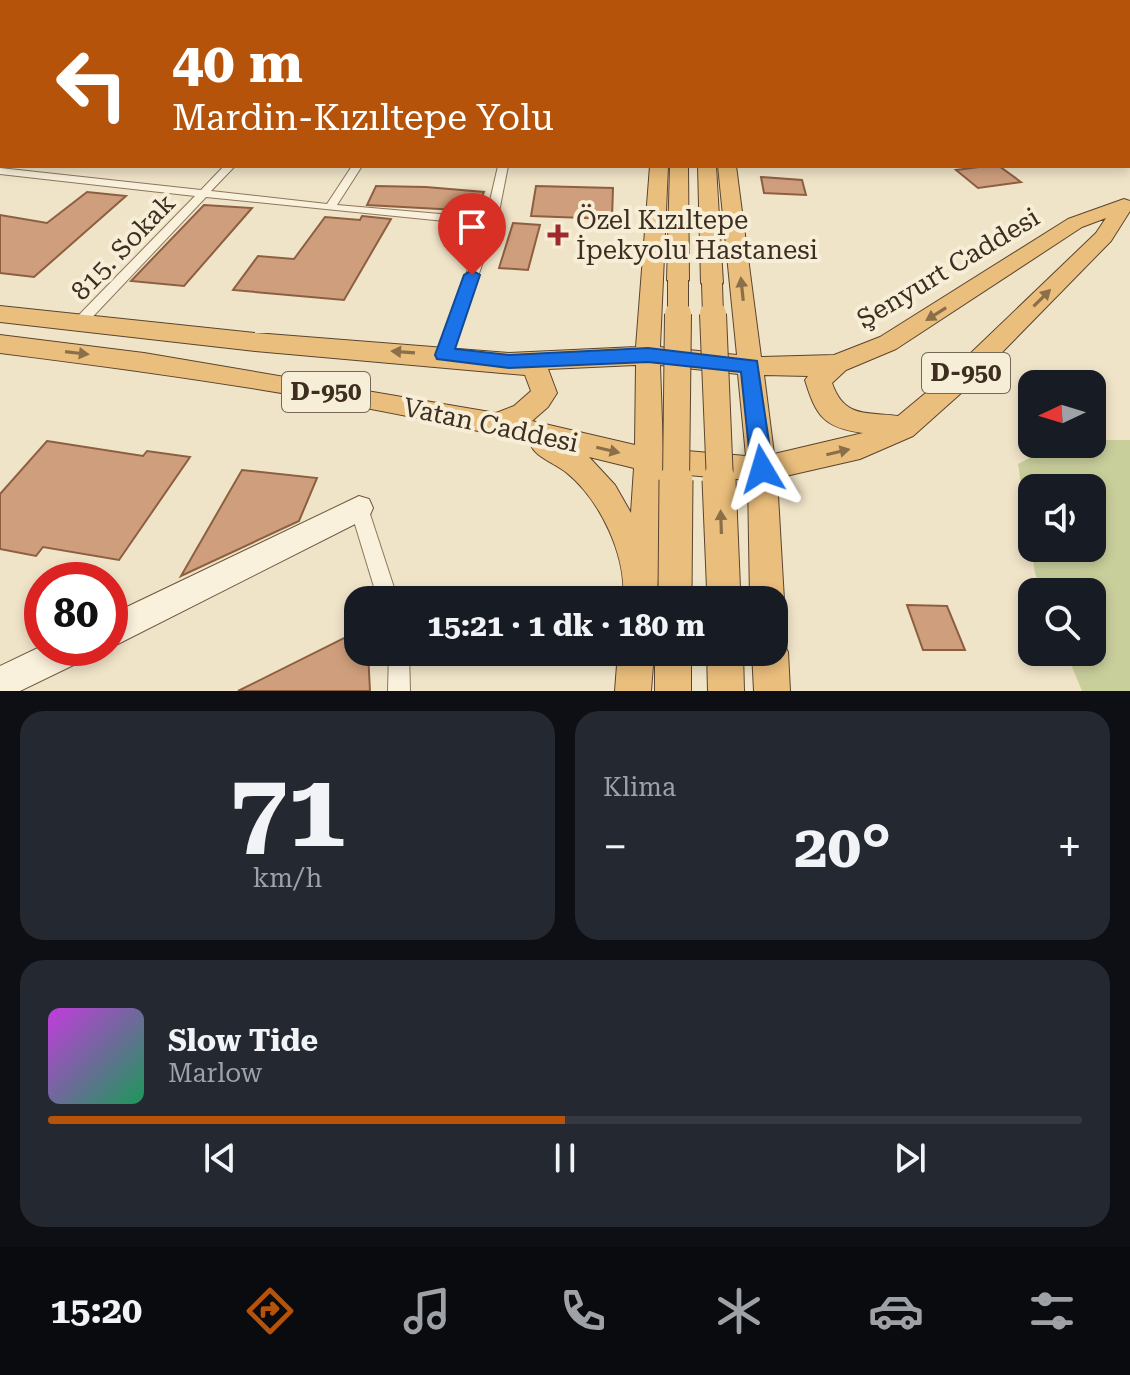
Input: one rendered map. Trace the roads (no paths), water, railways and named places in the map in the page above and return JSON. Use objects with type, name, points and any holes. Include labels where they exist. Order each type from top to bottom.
[{"type":"highway","points":[[641,586],[649,460],[648,355],[659,168]]},
{"type":"highway","points":[[675,586],[679,168]]},
{"type":"highway","points":[[707,168],[723,586]]},
{"type":"highway","points":[[727,168],[762,469],[766,586]]},
{"type":"highway","name":"D-950","points":[[649,460],[762,469],[860,447],[903,428],[960,379],[1104,237],[1127,209]]},
{"type":"highway","name":"Şenyurt Caddesi","points":[[750,366],[837,364],[888,343],[1075,223],[1127,209]]},
{"type":"highway","name":"Vatan Caddesi","points":[[0,314],[255,342],[509,362],[648,355]]},
{"type":"highway","name":"Vatan Caddesi","points":[[0,344],[144,362],[496,424],[649,460]]},
{"type":"highway","name":"D-950","points":[[648,355],[750,366]]},
{"type":"highway","points":[[496,424],[519,418],[532,409],[544,393],[535,368],[509,362]]},
{"type":"highway","points":[[837,364],[818,380],[826,405],[843,420],[903,428]]},
{"type":"highway","points":[[496,424],[564,452],[608,496],[627,533],[638,586]]},
{"type":"highway","points":[[633,691],[635,666]]},
{"type":"highway","points":[[673,666],[673,691]]},
{"type":"highway","points":[[725,666],[726,691]]},
{"type":"highway","points":[[771,666],[772,691]]},
{"type":"main road","points":[[128,623],[359,508]]},
{"type":"main road","points":[[0,683],[36,666]]},
{"type":"street","name":"815. Sokak","points":[[79,323],[228,168]]},
{"type":"street","points":[[330,208],[356,168]]},
{"type":"street","points":[[444,355],[491,222],[503,168]]},
{"type":"street","points":[[0,171],[330,208],[491,222]]},
{"type":"street","points":[[359,508],[384,586]]},
{"type":"street","points":[[399,666],[399,691]]},
{"type":"place","name":"Özel Kızıltepe İpekyolu Hastanesi","points":[[558,235]]}]
